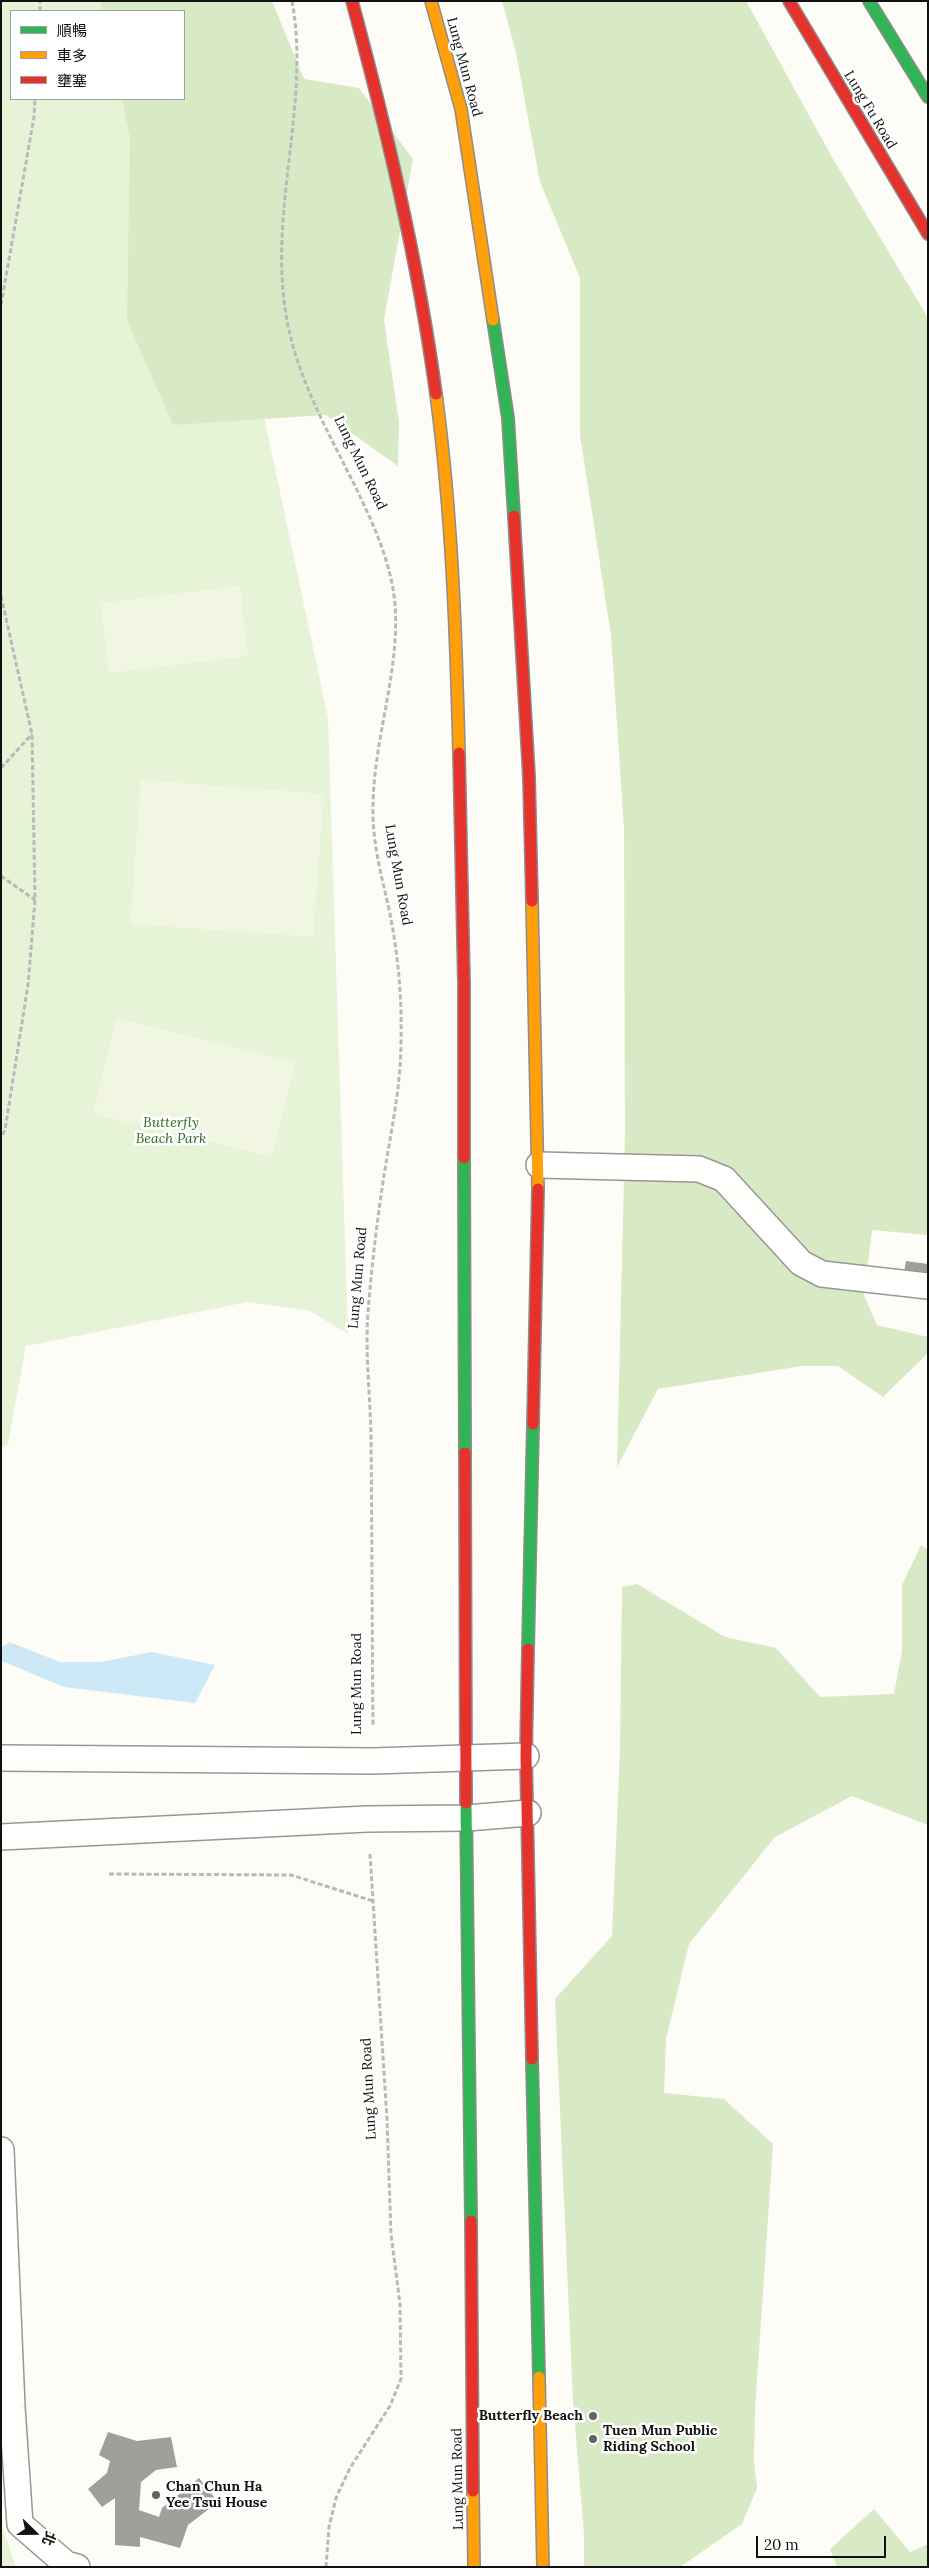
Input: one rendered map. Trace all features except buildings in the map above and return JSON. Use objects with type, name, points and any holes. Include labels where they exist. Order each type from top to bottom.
[{"type":"main road","name":"Lung Mun Road","points":[[352,1],[383,119],[406,218],[427,330],[442,441],[458,662],[464,994],[466,1759],[474,2567]]},
{"type":"main road","name":"Lung Mun Road","points":[[431,1],[461,109],[508,418],[529,777],[539,1165],[526,1756],[543,2567]]},
{"type":"main road","name":"Lung Fu Road","points":[[789,1],[928,234]]},
{"type":"main road","points":[[869,1],[928,97]]},
{"type":"lane","points":[[539,1165],[699,1169],[724,1179],[801,1263],[822,1274],[928,1286]]},
{"type":"lane","points":[[1,1758],[373,1761],[526,1756]]},
{"type":"lane","points":[[1,1837],[367,1819],[467,1818],[528,1813]]},
{"type":"lane","points":[[1,2150],[12,2407],[20,2524],[66,2564],[77,2567]]},
{"type":"path","name":"Lung Mun Road","points":[[292,1],[296,29],[296,73],[281,248],[286,315],[290,339],[304,382],[364,504],[384,551],[395,603],[393,662],[375,772],[373,808],[376,849],[389,910],[400,978],[401,1044],[397,1096],[379,1210],[368,1313],[373,1761]]},
{"type":"path","points":[[1,305],[34,117],[35,100]]},
{"type":"path","points":[[1,596],[32,734],[34,900],[28,985],[5,1130],[1,1138]]},
{"type":"path","points":[[1,768],[32,734]]},
{"type":"path","points":[[1,876],[34,900]]},
{"type":"path","name":"Lung Mun Road","points":[[326,2567],[329,2528],[336,2498],[355,2459],[390,2406],[401,2379],[400,2304],[391,2234],[387,2118],[367,1819]]},
{"type":"path","points":[[109,1874],[291,1875],[373,1901]]},
{"type":"green space","name":"Butterfly Beach Park","points":[[1,1],[210,1],[248,341],[328,718],[348,1334],[310,1311],[248,1302],[26,1346],[8,1444],[1,1449]]},
{"type":"green space","points":[[100,1],[272,1],[304,79],[359,88],[413,159],[384,320],[399,422],[398,466],[326,415],[173,425],[127,320],[130,138],[122,100],[185,100],[185,10],[103,10]]},
{"type":"green space","points":[[502,1],[746,1],[832,157],[928,318],[928,1235],[872,1230],[864,1295],[877,1325],[928,1337],[928,1353],[883,1397],[838,1366],[802,1366],[658,1389],[617,1467],[625,1135],[624,828],[611,635],[580,435],[580,278],[540,182],[516,53]]},
{"type":"green space","points":[[240,586],[248,656],[109,673],[101,603]]},
{"type":"green space","points":[[141,780],[324,794],[313,937],[130,924]]},
{"type":"green space","points":[[116,1018],[296,1062],[272,1157],[93,1114]]},
{"type":"green space","points":[[921,1545],[928,1550],[928,1825],[852,1796],[775,1837],[689,1944],[666,2039],[664,2093],[724,2099],[773,2144],[755,2410],[754,2461],[757,2488],[742,2524],[680,2567],[584,2567],[584,2535],[573,2401],[555,1999],[612,1936],[620,1751],[622,1587],[637,1584],[725,1637],[776,1648],[820,1697],[894,1694],[902,1651],[902,1585]]},
{"type":"green space","points":[[874,2509],[910,2552],[928,2544],[928,2567],[837,2567],[830,2549]]},
{"type":"green space","points":[[1,2523],[16,2567],[1,2567]]},
{"type":"water","points":[[9,1642],[60,1662],[101,1662],[152,1652],[215,1665],[195,1703],[64,1687],[2,1661],[1,1648]]},
{"type":"traffic: fast","points":[[869,1],[928,97]]},
{"type":"traffic: fast","points":[[493,320],[508,418],[514,516]]},
{"type":"traffic: fast","points":[[464,1158],[465,1453]]},
{"type":"traffic: fast","points":[[528,1649],[533,1424]]},
{"type":"traffic: fast","points":[[466,1803],[471,2221]]},
{"type":"traffic: fast","points":[[532,2059],[539,2377]]},
{"type":"traffic: slow","points":[[431,1],[461,109],[493,320]]},
{"type":"traffic: slow","points":[[436,394],[450,529],[459,753]]},
{"type":"traffic: slow","points":[[532,901],[538,1189]]},
{"type":"traffic: slow","points":[[539,2377],[543,2567]]},
{"type":"traffic: slow","points":[[473,2491],[474,2567]]},
{"type":"traffic: jam","points":[[352,1],[411,245],[436,394]]},
{"type":"traffic: jam","points":[[789,1],[928,234]]},
{"type":"traffic: jam","points":[[514,516],[529,777],[532,901]]},
{"type":"traffic: jam","points":[[459,753],[464,984],[464,1158]]},
{"type":"traffic: jam","points":[[533,1424],[538,1189]]},
{"type":"traffic: jam","points":[[465,1453],[466,1803]]},
{"type":"traffic: jam","points":[[528,1649],[526,1756],[532,2059]]},
{"type":"traffic: jam","points":[[471,2221],[473,2491]]},
{"type":"place","name":"Butterfly Beach","points":[[593,2416]]},
{"type":"place","name":"Tuen Mun Public Riding School","points":[[593,2439]]},
{"type":"place","name":"Chan Chun Ha Yee Tsui House","points":[[156,2495]]}]
